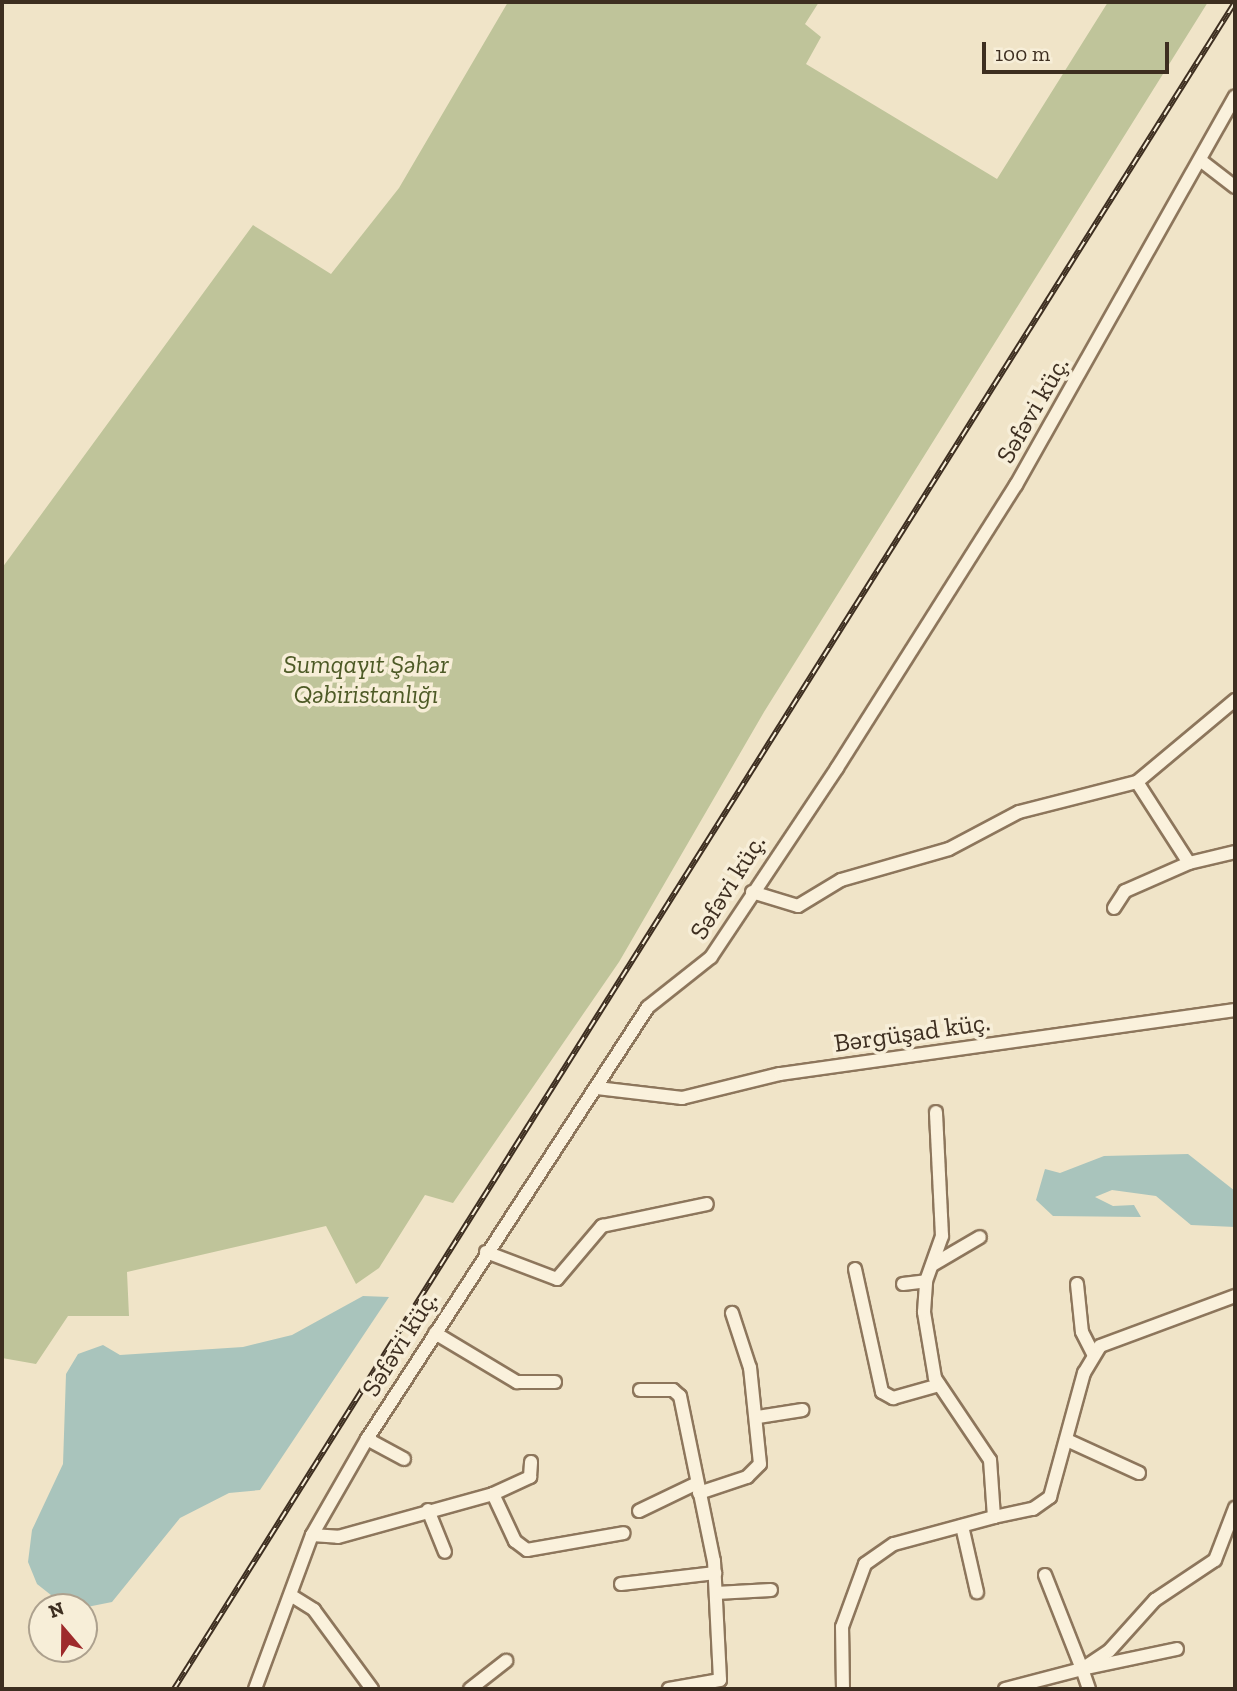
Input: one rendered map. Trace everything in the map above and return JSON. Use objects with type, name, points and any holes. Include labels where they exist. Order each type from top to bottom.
[{"type":"street","name":"Səfəvi küç.","points":[[255,1689],[313,1535],[367,1439],[486,1252],[597,1088],[648,1007],[701,968],[1016,485],[1235,97]]},
{"type":"street","points":[[1199,160],[1235,187]]},
{"type":"street","points":[[752,892],[798,906],[841,880],[949,849],[1019,812],[1138,782],[1235,700]]},
{"type":"street","points":[[1138,782],[1189,863]]},
{"type":"street","points":[[1114,908],[1125,891],[1189,863],[1235,852]]},
{"type":"street","name":"Bərgüşad küç.","points":[[597,1088],[682,1098],[780,1074],[1235,1010]]},
{"type":"street","points":[[936,1112],[942,1236],[926,1281],[924,1312],[939,1385],[990,1460],[994,1517]]},
{"type":"street","points":[[486,1252],[557,1279],[602,1226],[707,1204]]},
{"type":"street","points":[[934,1264],[980,1237]]},
{"type":"street","points":[[855,1269],[882,1392],[893,1398],[939,1385]]},
{"type":"street","points":[[903,1284],[926,1281]]},
{"type":"street","points":[[1077,1284],[1083,1332],[1093,1354]]},
{"type":"street","points":[[843,1689],[842,1627],[865,1564],[894,1544],[1044,1503],[1069,1441],[1093,1354],[1114,1339],[1235,1296]]},
{"type":"street","points":[[639,1511],[697,1488],[755,1472],[758,1417],[732,1312]]},
{"type":"street","points":[[435,1334],[517,1382],[555,1382]]},
{"type":"street","points":[[640,1390],[673,1390],[680,1396],[715,1573],[721,1684],[669,1689]]},
{"type":"street","points":[[758,1417],[802,1410]]},
{"type":"street","points":[[367,1439],[404,1459]]},
{"type":"street","points":[[1069,1441],[1139,1473]]},
{"type":"street","points":[[313,1535],[338,1536],[493,1494],[530,1478],[531,1462]]},
{"type":"street","points":[[493,1494],[515,1541],[527,1550],[624,1533]]},
{"type":"street","points":[[1082,1669],[1110,1651],[1155,1600],[1215,1560],[1235,1508]]},
{"type":"street","points":[[428,1510],[445,1552]]},
{"type":"street","points":[[962,1526],[977,1592]]},
{"type":"street","points":[[621,1584],[715,1573]]},
{"type":"street","points":[[1045,1576],[1089,1689]]},
{"type":"street","points":[[716,1593],[771,1590]]},
{"type":"street","points":[[292,1596],[314,1610],[372,1689]]},
{"type":"street","points":[[1005,1689],[1177,1649]]},
{"type":"street","points":[[470,1689],[506,1661]]},
{"type":"green space","name":"Sumqayıt Şəhər Qəbiristanlığı","points":[[508,2],[819,2],[805,24],[821,37],[806,64],[997,179],[1108,2],[1208,2],[764,712],[619,962],[453,1203],[425,1195],[379,1268],[356,1284],[326,1226],[127,1272],[129,1316],[68,1316],[36,1364],[2,1358],[2,568],[253,225],[331,274],[399,188]]},
{"type":"water","points":[[1188,1154],[1235,1191],[1235,1227],[1191,1225],[1156,1196],[1112,1190],[1095,1197],[1113,1206],[1134,1205],[1141,1217],[1053,1216],[1036,1200],[1045,1169],[1060,1173],[1104,1156]]},
{"type":"water","points":[[363,1296],[389,1297],[260,1490],[229,1493],[180,1518],[112,1602],[98,1605],[98,1593],[48,1593],[37,1584],[28,1562],[32,1530],[63,1464],[66,1374],[78,1354],[103,1345],[120,1355],[243,1347],[292,1335]]},
{"type":"railway","points":[[174,1689],[1235,2]]}]
